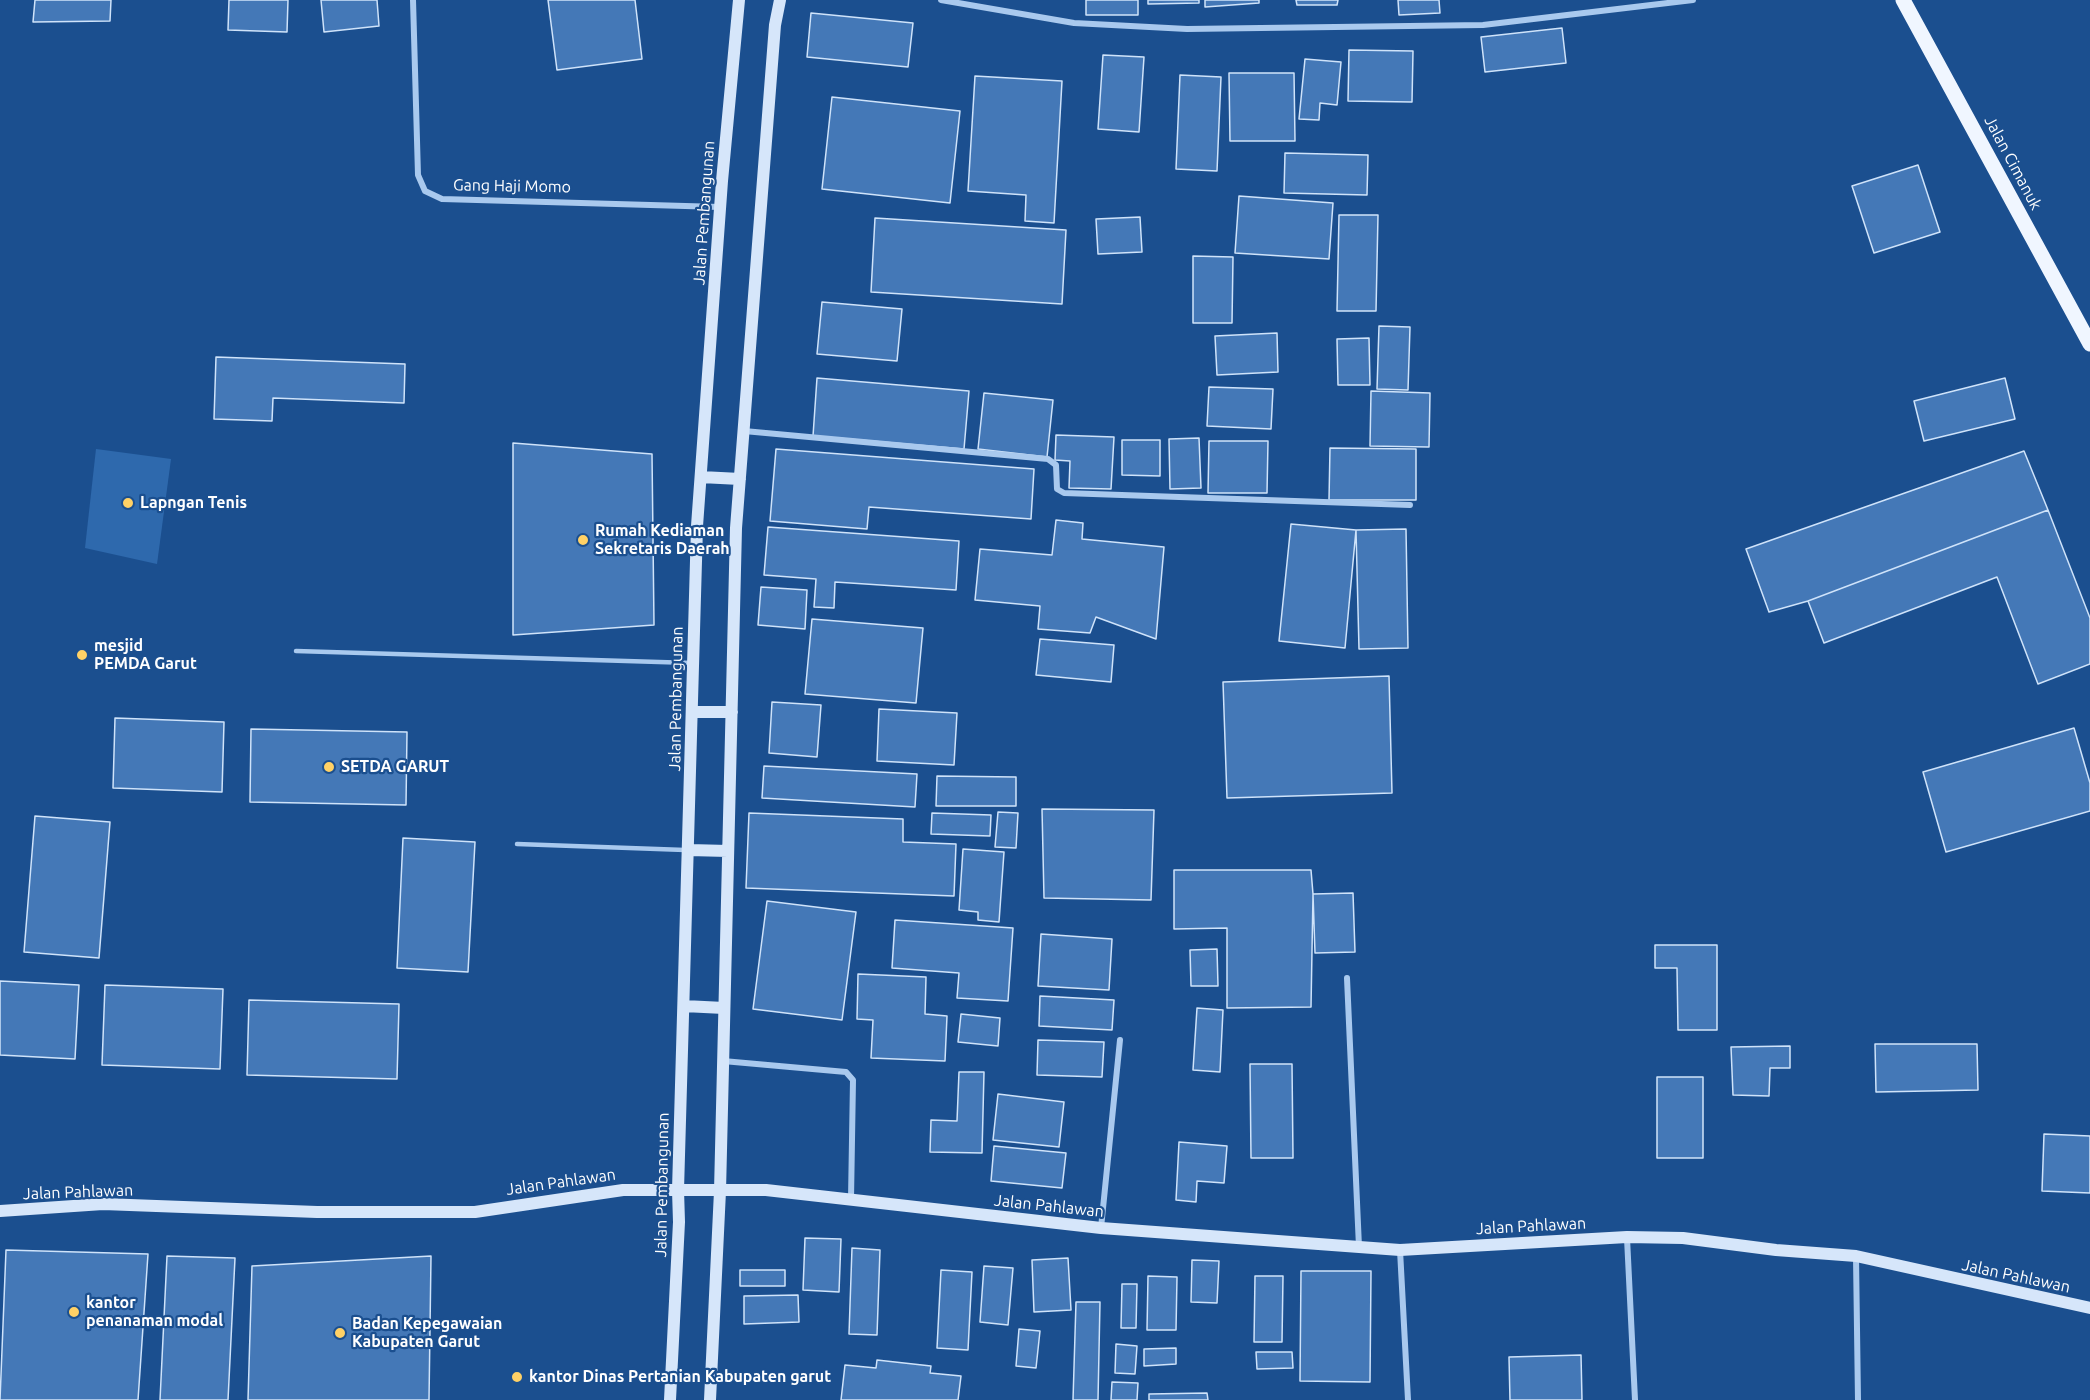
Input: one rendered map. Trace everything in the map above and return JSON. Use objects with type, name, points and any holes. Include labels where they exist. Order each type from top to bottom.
[{"type":"main road","name":"Jalan Pembangunan","points":[[670,1400],[679,1222],[692,663],[701,477],[720,207],[739,0]]},
{"type":"main road","points":[[710,1400],[720,1191],[736,528],[765,138],[780,0]]},
{"type":"main road","name":"Jalan Cimanuk","points":[[1904,0],[2090,344]]},
{"type":"main road","points":[[701,477],[740,478]]},
{"type":"main road","points":[[692,712],[732,712]]},
{"type":"main road","points":[[689,850],[728,851]]},
{"type":"main road","points":[[684,1006],[724,1008]]},
{"type":"main road","name":"Jalan Pahlawan","points":[[0,1211],[103,1204],[317,1212],[475,1212],[623,1190],[766,1190],[1101,1228],[1400,1250],[1627,1237],[1683,1238],[1776,1250],[1856,1256],[2090,1308]]},
{"type":"street","name":"Gang Haji Momo","points":[[413,0],[418,175],[425,191],[442,199],[720,207]]},
{"type":"street","points":[[941,0],[1074,23],[1187,29],[1483,25],[1693,0]]},
{"type":"street","points":[[744,431],[1048,459],[1056,465],[1057,489],[1064,493],[1410,505]]},
{"type":"street","points":[[1347,978],[1359,1247]]},
{"type":"street","points":[[1101,1228],[1120,1040]]},
{"type":"street","points":[[722,1061],[846,1072],[853,1080],[851,1200]]},
{"type":"street","points":[[1627,1237],[1635,1400]]},
{"type":"street","points":[[1400,1250],[1408,1400]]},
{"type":"street","points":[[1856,1256],[1858,1400]]},
{"type":"lane","points":[[296,651],[692,663]]},
{"type":"lane","points":[[517,844],[689,850]]},
{"type":"shaded area","name":"Lapngan Tenis","points":[[96,449],[171,459],[157,564],[85,548]]},
{"type":"building","points":[[35,0],[111,0],[110,21],[33,22]]},
{"type":"building","points":[[229,0],[288,0],[287,32],[228,30]]},
{"type":"building","points":[[321,0],[377,0],[379,26],[324,32]]},
{"type":"building","points":[[548,0],[635,0],[642,59],[557,70]]},
{"type":"building","points":[[1086,0],[1138,0],[1138,15],[1086,15]]},
{"type":"building","points":[[1148,0],[1199,0],[1199,3],[1148,4]]},
{"type":"building","points":[[1205,0],[1259,0],[1259,3],[1205,7]]},
{"type":"building","points":[[1296,0],[1338,0],[1337,5],[1297,5]]},
{"type":"building","points":[[1398,0],[1439,0],[1440,13],[1399,15]]},
{"type":"building","points":[[811,13],[913,23],[908,67],[807,57]]},
{"type":"building","points":[[1562,28],[1566,63],[1485,72],[1481,37]]},
{"type":"building","points":[[1349,50],[1413,51],[1412,102],[1348,101]]},
{"type":"building","points":[[1103,55],[1144,57],[1139,132],[1098,129]]},
{"type":"building","points":[[1305,59],[1341,62],[1337,105],[1320,103],[1319,120],[1299,119]]},
{"type":"building","points":[[1229,73],[1294,73],[1295,141],[1230,141]]},
{"type":"building","points":[[1180,75],[1221,77],[1217,171],[1176,169]]},
{"type":"building","points":[[975,76],[1062,81],[1054,223],[1025,221],[1026,195],[968,191]]},
{"type":"building","points":[[832,97],[960,111],[950,203],[822,189]]},
{"type":"building","points":[[1285,153],[1368,155],[1367,195],[1284,193]]},
{"type":"building","points":[[1918,165],[1940,232],[1874,253],[1852,186]]},
{"type":"building","points":[[1239,196],[1333,203],[1329,259],[1235,253]]},
{"type":"building","points":[[1339,215],[1378,215],[1376,311],[1337,311]]},
{"type":"building","points":[[1140,217],[1142,252],[1098,254],[1096,219]]},
{"type":"building","points":[[875,218],[1066,230],[1062,304],[871,292]]},
{"type":"building","points":[[1193,256],[1233,257],[1232,323],[1193,323]]},
{"type":"building","points":[[822,302],[902,309],[897,361],[817,354]]},
{"type":"building","points":[[1379,326],[1410,327],[1408,390],[1377,389]]},
{"type":"building","points":[[1277,333],[1278,372],[1217,375],[1215,336]]},
{"type":"building","points":[[1369,338],[1370,385],[1338,385],[1337,339]]},
{"type":"building","points":[[216,357],[405,364],[404,403],[273,398],[272,421],[214,419]]},
{"type":"building","points":[[817,378],[969,391],[964,449],[813,436]]},
{"type":"building","points":[[2005,378],[2015,419],[1924,441],[1914,401]]},
{"type":"building","points":[[1209,387],[1273,389],[1271,429],[1207,426]]},
{"type":"building","points":[[1371,391],[1430,393],[1429,447],[1370,446]]},
{"type":"building","points":[[984,393],[1053,400],[1047,457],[978,449]]},
{"type":"building","points":[[1056,435],[1114,437],[1111,489],[1069,488],[1070,461],[1055,460]]},
{"type":"building","points":[[1199,438],[1201,488],[1170,489],[1169,439]]},
{"type":"building","points":[[1122,440],[1160,440],[1160,476],[1122,475]]},
{"type":"building","points":[[1209,441],[1268,441],[1267,493],[1208,493]]},
{"type":"building","name":"Rumah Kediaman Sekretaris Daerah","points":[[513,443],[652,454],[654,625],[513,635]]},
{"type":"building","points":[[1330,448],[1416,449],[1416,500],[1329,500]]},
{"type":"building","points":[[776,449],[1034,469],[1031,519],[869,507],[867,529],[770,521]]},
{"type":"building","points":[[2024,451],[2048,510],[1808,601],[1769,612],[1746,549]]},
{"type":"building","points":[[2048,510],[2090,618],[2090,664],[2038,684],[1997,577],[1824,643],[1808,601]]},
{"type":"building","points":[[1056,520],[1083,523],[1082,539],[1164,547],[1156,639],[1096,617],[1090,633],[1038,629],[1040,606],[975,600],[980,549],[1052,555]]},
{"type":"building","points":[[1291,524],[1356,530],[1345,648],[1279,641]]},
{"type":"building","points":[[768,527],[959,541],[956,590],[835,582],[834,608],[814,607],[816,579],[764,575]]},
{"type":"building","points":[[1406,529],[1408,648],[1359,649],[1356,530]]},
{"type":"building","points":[[761,587],[807,590],[805,629],[758,625]]},
{"type":"building","points":[[812,619],[923,628],[916,703],[805,694]]},
{"type":"building","points":[[1040,639],[1114,645],[1111,682],[1036,675]]},
{"type":"building","points":[[1389,676],[1392,793],[1227,798],[1223,682]]},
{"type":"building","points":[[772,702],[821,705],[817,757],[769,753]]},
{"type":"building","points":[[879,709],[957,713],[954,765],[877,761]]},
{"type":"building","points":[[115,718],[224,722],[222,792],[113,788]]},
{"type":"building","points":[[2074,728],[2090,783],[2090,811],[1946,852],[1923,772]]},
{"type":"building","name":"SETDA GARUT","points":[[251,729],[407,732],[406,805],[250,802]]},
{"type":"building","points":[[764,766],[917,774],[915,807],[762,798]]},
{"type":"building","points":[[937,776],[1016,777],[1016,806],[936,806]]},
{"type":"building","points":[[1042,809],[1154,810],[1151,900],[1044,898]]},
{"type":"building","points":[[998,812],[1018,813],[1016,848],[995,847]]},
{"type":"building","points":[[749,813],[903,819],[903,842],[956,844],[954,896],[746,888]]},
{"type":"building","points":[[932,813],[991,815],[990,836],[931,834]]},
{"type":"building","points":[[35,816],[110,822],[99,958],[24,952]]},
{"type":"building","points":[[403,838],[475,842],[468,972],[397,968]]},
{"type":"building","points":[[963,849],[1004,852],[999,922],[978,920],[978,912],[959,910]]},
{"type":"building","points":[[1174,870],[1311,870],[1313,894],[1311,1007],[1227,1008],[1227,928],[1174,929]]},
{"type":"building","points":[[1353,893],[1355,952],[1315,953],[1313,894]]},
{"type":"building","points":[[767,901],[856,912],[842,1020],[753,1009]]},
{"type":"building","points":[[895,920],[1013,928],[1008,1001],[957,998],[959,973],[892,968]]},
{"type":"building","points":[[1041,934],[1112,939],[1109,990],[1038,986]]},
{"type":"building","points":[[1655,945],[1717,945],[1717,1030],[1678,1030],[1677,968],[1655,968]]},
{"type":"building","points":[[1217,949],[1218,986],[1191,986],[1190,950]]},
{"type":"building","points":[[858,974],[926,977],[925,1014],[947,1016],[945,1061],[871,1058],[873,1020],[857,1019]]},
{"type":"building","points":[[0,981],[79,985],[75,1059],[0,1055]]},
{"type":"building","points":[[105,985],[223,989],[220,1069],[102,1065]]},
{"type":"building","points":[[1040,996],[1114,1000],[1112,1030],[1039,1026]]},
{"type":"building","points":[[249,1000],[399,1004],[397,1079],[247,1075]]},
{"type":"building","points":[[1197,1008],[1223,1010],[1220,1072],[1193,1070]]},
{"type":"building","points":[[961,1014],[1000,1018],[998,1046],[958,1042]]},
{"type":"building","points":[[1038,1040],[1104,1042],[1102,1077],[1037,1075]]},
{"type":"building","points":[[1875,1044],[1977,1044],[1978,1090],[1876,1092]]},
{"type":"building","points":[[1790,1046],[1790,1068],[1770,1068],[1769,1096],[1733,1095],[1731,1047]]},
{"type":"building","points":[[1250,1064],[1292,1064],[1293,1158],[1251,1158]]},
{"type":"building","points":[[959,1072],[984,1072],[982,1153],[930,1152],[931,1120],[957,1121]]},
{"type":"building","points":[[1657,1077],[1703,1077],[1703,1158],[1657,1158]]},
{"type":"building","points":[[998,1094],[1064,1102],[1059,1147],[993,1140]]},
{"type":"building","points":[[2044,1134],[2090,1136],[2090,1193],[2042,1191]]},
{"type":"building","points":[[1179,1142],[1227,1146],[1224,1183],[1197,1181],[1196,1202],[1176,1200]]},
{"type":"building","points":[[994,1146],[1066,1153],[1062,1188],[991,1181]]},
{"type":"building","points":[[805,1238],[841,1239],[839,1292],[803,1290]]},
{"type":"building","points":[[852,1248],[880,1250],[877,1335],[849,1334]]},
{"type":"building","name":"kantor penanaman modal","points":[[6,1250],[148,1254],[138,1400],[0,1400]]},
{"type":"building","points":[[167,1256],[235,1258],[228,1400],[160,1400]]},
{"type":"building","name":"Badan Kepegawaian Kabupaten Garut","points":[[431,1256],[429,1400],[248,1400],[252,1266]]},
{"type":"building","points":[[1068,1258],[1071,1310],[1034,1312],[1032,1260]]},
{"type":"building","points":[[1192,1260],[1219,1261],[1217,1303],[1191,1302]]},
{"type":"building","points":[[984,1266],[1013,1268],[1008,1325],[980,1322]]},
{"type":"building","points":[[740,1270],[785,1270],[785,1286],[740,1286]]},
{"type":"building","points":[[941,1270],[972,1272],[968,1350],[937,1348]]},
{"type":"building","points":[[1301,1271],[1371,1271],[1370,1382],[1300,1381]]},
{"type":"building","points":[[1148,1276],[1177,1277],[1176,1330],[1147,1330]]},
{"type":"building","points":[[1255,1276],[1283,1276],[1282,1342],[1254,1342]]},
{"type":"building","points":[[1122,1284],[1137,1284],[1136,1328],[1121,1328]]},
{"type":"building","points":[[798,1295],[799,1322],[744,1324],[744,1296]]},
{"type":"building","points":[[1076,1302],[1100,1302],[1098,1400],[1073,1400]]},
{"type":"building","points":[[1019,1329],[1040,1331],[1036,1368],[1016,1366]]},
{"type":"building","points":[[1116,1344],[1137,1346],[1135,1374],[1115,1373]]},
{"type":"building","points":[[1176,1348],[1176,1364],[1144,1366],[1144,1349]]},
{"type":"building","points":[[1256,1352],[1292,1352],[1293,1368],[1257,1369]]},
{"type":"building","points":[[1581,1355],[1582,1400],[1510,1400],[1509,1357]]},
{"type":"building","points":[[877,1360],[931,1366],[930,1373],[961,1376],[958,1400],[841,1400],[845,1365],[876,1368]]},
{"type":"building","points":[[1112,1382],[1138,1383],[1137,1400],[1111,1400]]},
{"type":"building","points":[[1207,1393],[1208,1400],[1149,1400],[1149,1394]]},
{"type":"place","name":"Lapngan Tenis","points":[[128,503]]},
{"type":"place","name":"Rumah Kediaman Sekretaris Daerah","points":[[583,540]]},
{"type":"place","name":"mesjid PEMDA Garut","points":[[82,655]]},
{"type":"place","name":"SETDA GARUT","points":[[329,767]]},
{"type":"place","name":"kantor penanaman modal","points":[[74,1312]]},
{"type":"place","name":"Badan Kepegawaian Kabupaten Garut","points":[[340,1333]]},
{"type":"place","name":"kantor Dinas Pertanian Kabupaten garut","points":[[517,1377]]}]
